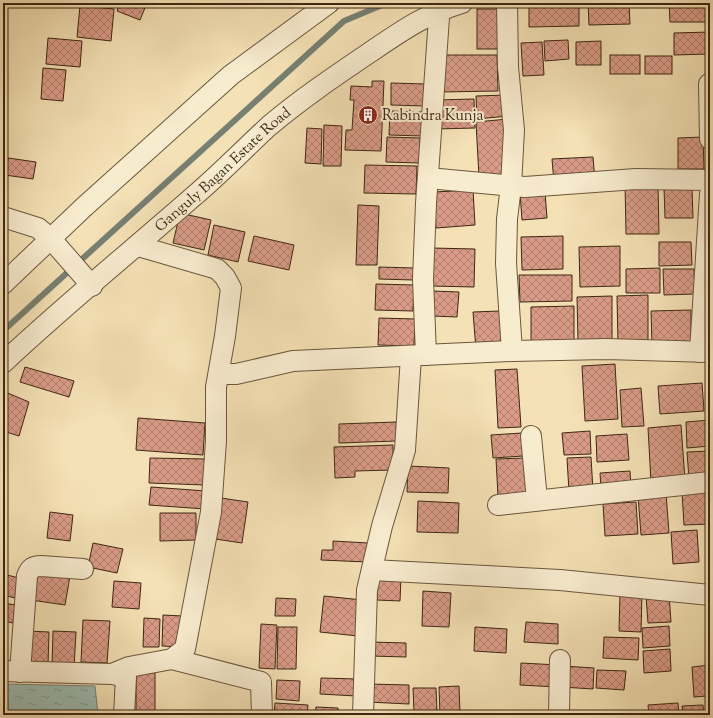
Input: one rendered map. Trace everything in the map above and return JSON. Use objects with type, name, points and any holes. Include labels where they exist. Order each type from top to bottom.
[{"type":"street","points":[[3,284],[231,75],[329,3]]},
{"type":"street","name":"Ganguly Bagan Estate Road","points":[[3,363],[88,282],[138,246],[270,126],[342,72],[418,20],[440,6],[462,3]]},
{"type":"street","points":[[508,3],[508,67],[514,130],[506,241],[512,351]]},
{"type":"street","points":[[363,715],[367,590],[382,526],[405,450],[418,355],[440,6]]},
{"type":"street","points":[[709,84],[710,139]]},
{"type":"street","points":[[428,178],[511,186],[544,187],[636,180],[710,180]]},
{"type":"street","points":[[219,374],[236,374],[293,361],[418,355],[606,348],[705,352],[710,194]]},
{"type":"street","points":[[3,217],[38,228],[51,239],[88,282]]},
{"type":"street","points":[[138,246],[217,270],[225,277],[231,288],[226,336],[216,387],[216,441],[211,512],[185,649],[172,659]]},
{"type":"street","points":[[531,436],[537,500]]},
{"type":"street","points":[[498,504],[710,482]]},
{"type":"street","points":[[83,569],[34,566],[30,570],[27,576],[12,671],[112,674],[126,677],[124,715]]},
{"type":"street","points":[[372,570],[560,580],[710,595]]},
{"type":"street","points":[[112,674],[129,666],[172,659],[261,682],[262,715]]},
{"type":"street","points":[[560,660],[560,715]]},
{"type":"water","points":[[3,684],[95,686],[98,715],[3,715]]},
{"type":"building","points":[[120,3],[147,3],[140,20],[117,11]]},
{"type":"building","points":[[529,3],[579,3],[579,26],[529,27]]},
{"type":"building","points":[[588,3],[629,3],[630,24],[589,25]]},
{"type":"building","points":[[669,3],[710,3],[710,22],[670,22]]},
{"type":"building","points":[[80,6],[114,9],[111,41],[77,37]]},
{"type":"building","points":[[477,9],[499,9],[499,49],[477,49]]},
{"type":"building","points":[[710,32],[710,54],[674,55],[674,33]]},
{"type":"building","points":[[48,38],[82,41],[80,67],[46,64]]},
{"type":"building","points":[[568,40],[569,59],[545,61],[544,41]]},
{"type":"building","points":[[601,41],[601,65],[576,65],[576,42]]},
{"type":"building","points":[[542,42],[544,75],[523,76],[521,43]]},
{"type":"building","points":[[439,55],[497,55],[498,91],[440,92]]},
{"type":"building","points":[[610,55],[640,55],[640,74],[610,74]]},
{"type":"building","points":[[645,56],[672,56],[672,74],[645,74]]},
{"type":"building","points":[[43,68],[66,70],[63,101],[41,99]]},
{"type":"building","name":"Rabindra Kunja","points":[[372,81],[384,81],[381,151],[345,150],[346,130],[352,130],[354,100],[350,100],[351,86],[372,87]]},
{"type":"building","points":[[391,83],[426,84],[425,106],[391,105]]},
{"type":"building","points":[[506,95],[508,116],[477,119],[476,96]]},
{"type":"building","points":[[474,99],[475,128],[435,129],[437,100]]},
{"type":"building","points":[[390,111],[423,112],[422,136],[389,135]]},
{"type":"building","points":[[508,119],[511,174],[479,177],[476,122]]},
{"type":"building","points":[[324,125],[342,126],[341,166],[323,166]]},
{"type":"building","points":[[307,128],[322,129],[321,164],[305,163]]},
{"type":"building","points":[[387,137],[420,138],[419,163],[386,162]]},
{"type":"building","points":[[703,137],[704,169],[678,169],[678,138]]},
{"type":"building","points":[[593,157],[595,180],[554,183],[552,159]]},
{"type":"building","points":[[8,158],[36,162],[33,179],[5,175]]},
{"type":"building","points":[[365,165],[417,166],[416,194],[364,193]]},
{"type":"building","points":[[625,183],[658,183],[659,234],[626,234]]},
{"type":"building","points":[[664,188],[692,188],[693,218],[665,218]]},
{"type":"building","points":[[473,190],[475,225],[436,228],[434,192]]},
{"type":"building","points":[[545,192],[547,218],[522,220],[520,193]]},
{"type":"building","points":[[358,205],[379,206],[377,265],[356,265]]},
{"type":"building","points":[[180,213],[211,220],[204,250],[173,243]]},
{"type":"building","points":[[214,225],[245,232],[238,262],[208,255]]},
{"type":"building","points":[[254,236],[294,245],[289,270],[248,261]]},
{"type":"building","points":[[563,236],[563,269],[522,270],[521,237]]},
{"type":"building","points":[[659,242],[691,242],[692,265],[659,266]]},
{"type":"building","points":[[620,246],[620,286],[580,287],[579,247]]},
{"type":"building","points":[[431,248],[475,249],[474,287],[430,286]]},
{"type":"building","points":[[379,267],[414,268],[413,280],[379,279]]},
{"type":"building","points":[[660,268],[660,293],[626,293],[626,269]]},
{"type":"building","points":[[663,269],[694,269],[695,294],[664,295]]},
{"type":"building","points":[[519,275],[572,275],[572,301],[520,302]]},
{"type":"building","points":[[376,284],[414,285],[413,311],[375,310]]},
{"type":"building","points":[[433,291],[459,292],[457,317],[432,316]]},
{"type":"building","points":[[648,295],[648,343],[618,343],[617,296]]},
{"type":"building","points":[[612,296],[612,340],[578,340],[577,297]]},
{"type":"building","points":[[574,306],[574,343],[531,344],[531,307]]},
{"type":"building","points":[[691,310],[691,345],[652,345],[651,311]]},
{"type":"building","points":[[500,311],[502,348],[476,350],[473,312]]},
{"type":"building","points":[[379,318],[415,319],[414,346],[378,345]]},
{"type":"building","points":[[615,364],[618,419],[585,421],[582,366]]},
{"type":"building","points":[[710,364],[710,408],[709,408]]},
{"type":"building","points":[[25,367],[74,381],[69,397],[20,382]]},
{"type":"building","points":[[517,369],[521,427],[498,428],[495,370]]},
{"type":"building","points":[[702,383],[704,411],[660,414],[658,386]]},
{"type":"building","points":[[641,388],[644,426],[622,427],[620,390]]},
{"type":"building","points":[[3,391],[29,402],[19,436],[3,431]]},
{"type":"building","points":[[138,418],[205,423],[203,455],[136,450]]},
{"type":"building","points":[[710,420],[710,446],[687,448],[686,422]]},
{"type":"building","points":[[396,422],[397,441],[339,443],[339,424]]},
{"type":"building","points":[[681,425],[685,480],[651,482],[648,428]]},
{"type":"building","points":[[590,431],[591,454],[564,455],[562,433]]},
{"type":"building","points":[[522,433],[523,456],[493,458],[491,435]]},
{"type":"building","points":[[627,434],[629,460],[597,462],[596,436]]},
{"type":"building","points":[[393,445],[393,470],[355,471],[355,477],[335,478],[334,447]]},
{"type":"building","points":[[710,451],[710,478],[689,479],[687,452]]},
{"type":"building","points":[[591,457],[593,491],[569,492],[567,458]]},
{"type":"building","points":[[150,458],[206,459],[206,485],[149,483]]},
{"type":"building","points":[[525,458],[527,495],[498,496],[496,459]]},
{"type":"building","points":[[408,466],[449,468],[448,493],[407,492]]},
{"type":"building","points":[[630,471],[631,487],[601,489],[600,473]]},
{"type":"building","points":[[151,487],[206,491],[205,509],[149,505]]},
{"type":"building","points":[[710,490],[710,524],[684,525],[682,492]]},
{"type":"building","points":[[666,493],[669,533],[641,535],[638,495]]},
{"type":"building","points":[[221,498],[248,502],[242,543],[215,539]]},
{"type":"building","points":[[418,501],[459,503],[458,533],[417,532]]},
{"type":"building","points":[[636,502],[638,534],[605,536],[603,504]]},
{"type":"building","points":[[50,512],[73,515],[70,541],[47,538]]},
{"type":"building","points":[[160,513],[196,513],[196,540],[160,541]]},
{"type":"building","points":[[697,530],[699,562],[673,564],[671,532]]},
{"type":"building","points":[[333,541],[368,543],[367,562],[321,560],[322,550],[333,550]]},
{"type":"building","points":[[93,543],[123,549],[117,573],[88,567]]},
{"type":"building","points":[[36,571],[70,576],[65,605],[31,600]]},
{"type":"building","points":[[3,574],[19,578],[15,598],[3,595]]},
{"type":"building","points":[[378,575],[401,577],[400,601],[377,600]]},
{"type":"building","points":[[114,581],[141,583],[139,609],[112,607]]},
{"type":"building","points":[[423,591],[451,593],[449,627],[422,626]]},
{"type":"building","points":[[620,593],[642,593],[641,632],[619,631]]},
{"type":"building","points":[[669,594],[671,622],[648,623],[646,596]]},
{"type":"building","points":[[324,596],[362,600],[358,636],[320,632]]},
{"type":"building","points":[[276,598],[296,599],[295,616],[275,616]]},
{"type":"building","points":[[3,603],[16,605],[13,623],[3,621]]},
{"type":"building","points":[[163,615],[182,616],[180,647],[162,646]]},
{"type":"building","points":[[144,618],[160,619],[159,647],[143,647]]},
{"type":"building","points":[[83,620],[110,621],[107,663],[81,662]]},
{"type":"building","points":[[526,622],[558,624],[558,644],[524,642]]},
{"type":"building","points":[[261,624],[277,625],[275,669],[259,668]]},
{"type":"building","points":[[669,626],[670,646],[643,648],[642,628]]},
{"type":"building","points":[[278,627],[297,627],[296,669],[277,669]]},
{"type":"building","points":[[475,627],[507,629],[506,653],[474,651]]},
{"type":"building","points":[[28,631],[49,632],[48,665],[27,664]]},
{"type":"building","points":[[53,631],[76,632],[74,668],[52,667]]},
{"type":"building","points":[[604,637],[639,638],[638,660],[603,658]]},
{"type":"building","points":[[371,642],[406,643],[406,657],[371,656]]},
{"type":"building","points":[[670,649],[671,671],[644,673],[643,651]]},
{"type":"building","points":[[521,663],[558,665],[557,687],[520,685]]},
{"type":"building","points":[[710,665],[710,684],[705,684],[707,696],[694,697],[692,667]]},
{"type":"building","points":[[136,666],[155,666],[155,711],[136,711]]},
{"type":"building","points":[[563,666],[594,668],[593,689],[562,687]]},
{"type":"building","points":[[597,670],[626,671],[624,690],[596,688]]},
{"type":"building","points":[[321,678],[357,679],[356,696],[320,694]]},
{"type":"building","points":[[277,680],[300,681],[299,701],[276,699]]},
{"type":"building","points":[[368,684],[409,685],[409,704],[367,702]]},
{"type":"building","points":[[459,686],[460,714],[440,715],[439,687]]},
{"type":"building","points":[[413,688],[436,688],[437,711],[414,712]]},
{"type":"building","points":[[275,703],[308,705],[307,715],[274,715]]},
{"type":"building","points":[[678,703],[679,715],[649,715],[648,705]]},
{"type":"building","points":[[703,705],[704,715],[683,715],[682,706]]},
{"type":"building","points":[[316,707],[338,708],[338,715],[315,715]]},
{"type":"waterway","points":[[3,331],[344,21],[387,3]]},
{"type":"place","name":"Rabindra Kunja","points":[[368,115]]}]
